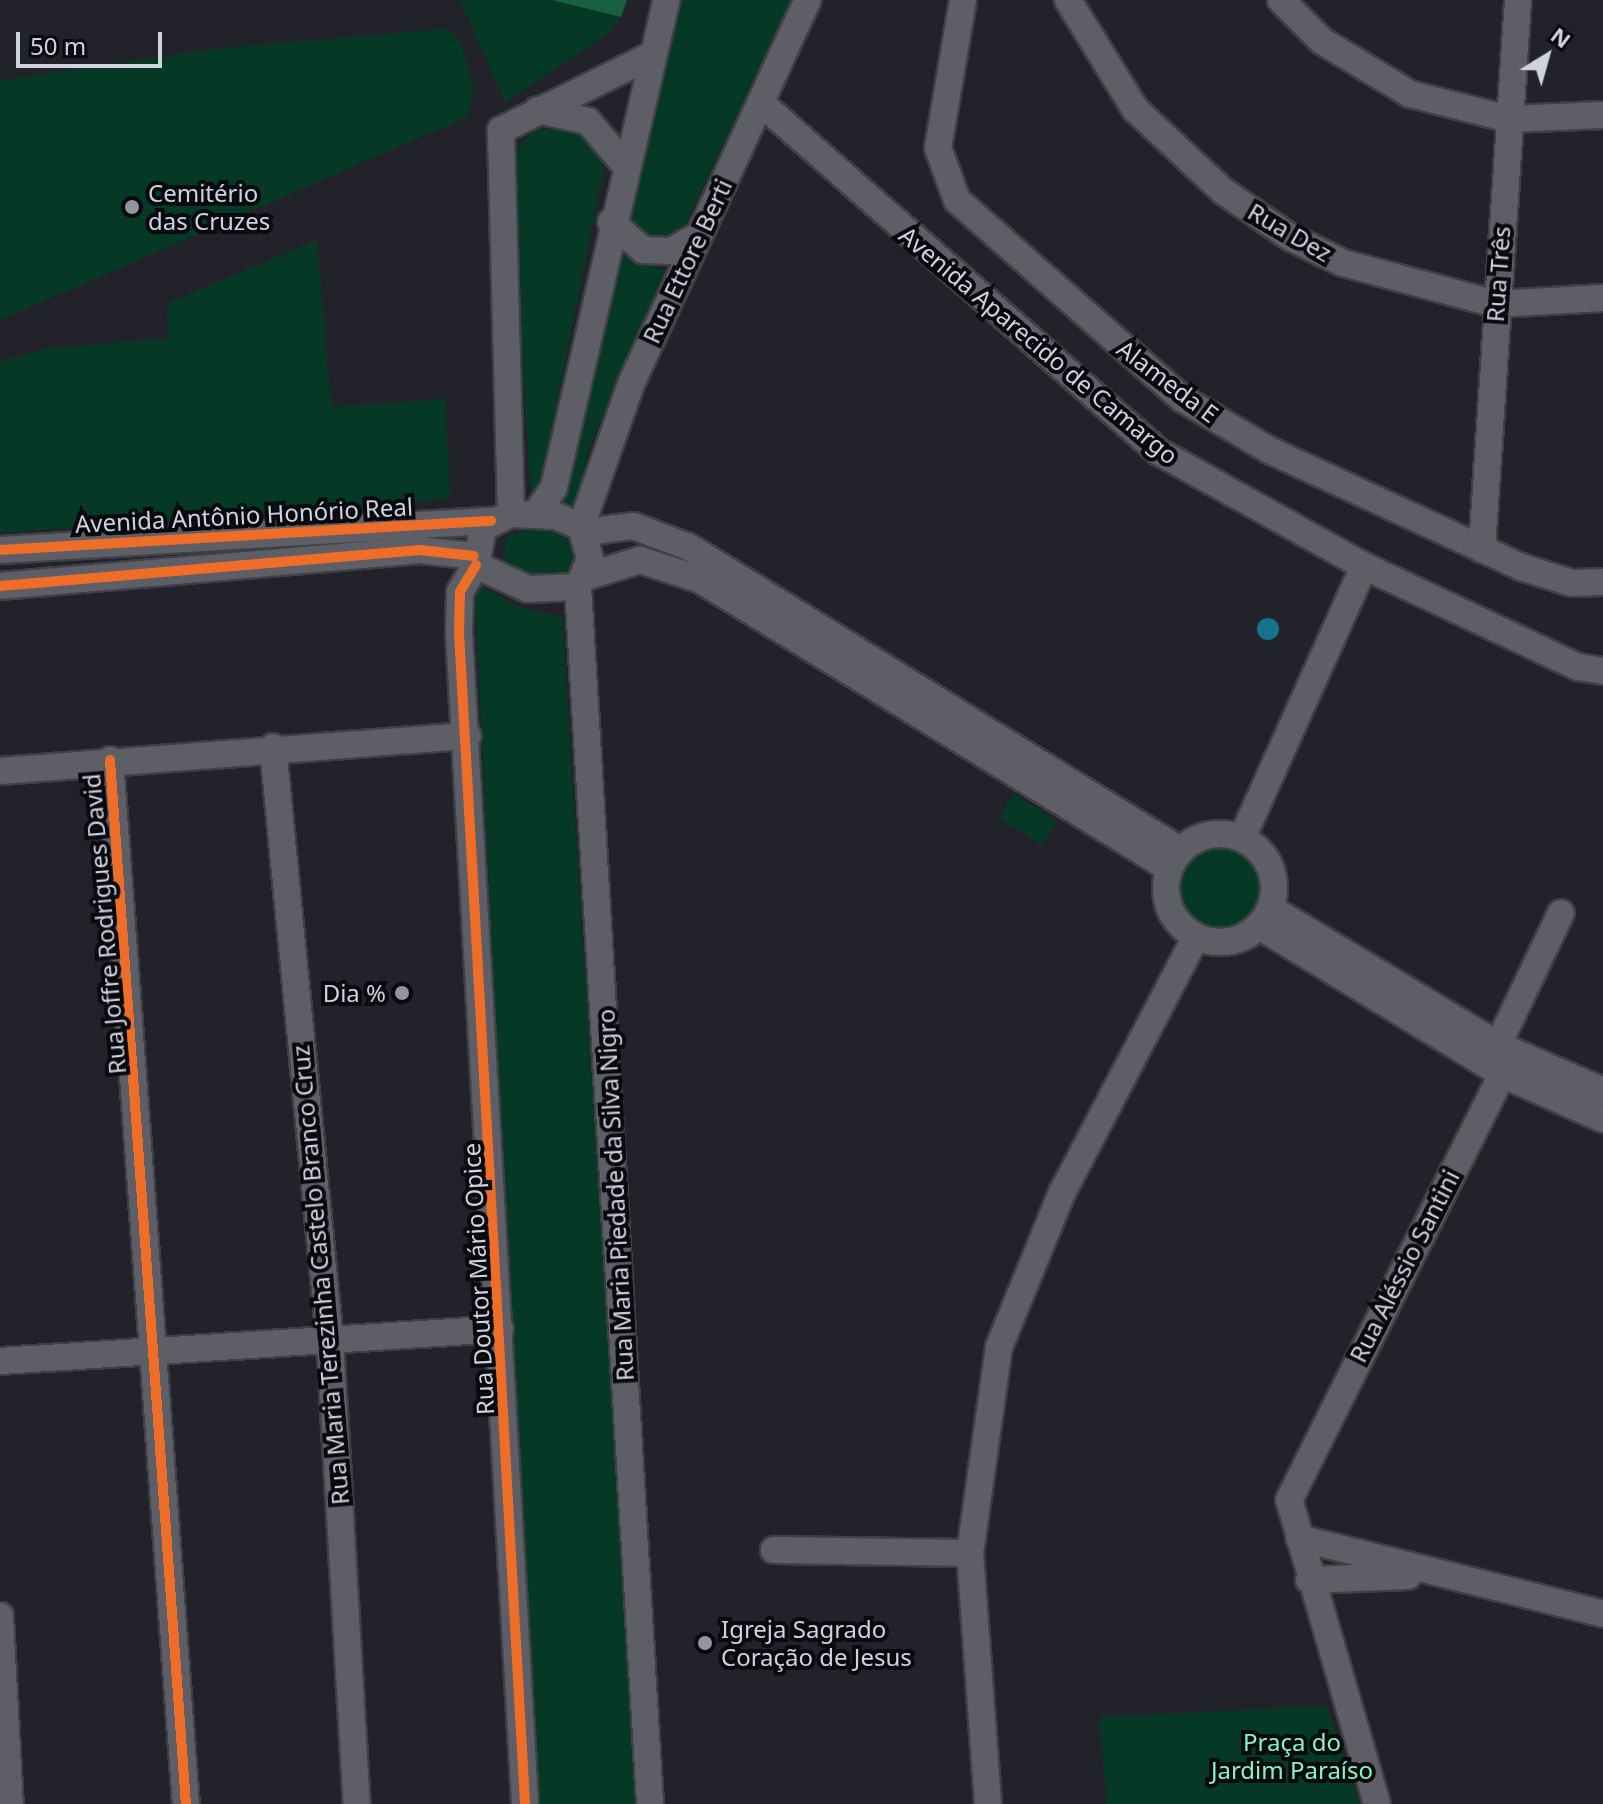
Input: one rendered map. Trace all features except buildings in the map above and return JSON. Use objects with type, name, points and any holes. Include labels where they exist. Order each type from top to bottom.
[{"type":"street","points":[[513,516],[554,487],[648,57],[666,0]]},
{"type":"street","name":"Rua Ettore Berti","points":[[582,582],[583,530],[611,431],[808,0]]},
{"type":"street","name":"Alameda E","points":[[963,0],[938,148],[957,200],[1183,399],[1269,450],[1482,549],[1572,583],[1603,582]]},
{"type":"street","name":"Rua Dez","points":[[1068,0],[1135,109],[1223,191],[1343,263],[1496,304],[1603,298]]},
{"type":"street","points":[[1281,0],[1364,70],[1410,94],[1509,119],[1603,115]]},
{"type":"street","name":"Rua Três","points":[[1482,549],[1518,0]]},
{"type":"street","points":[[513,516],[501,130],[648,57]]},
{"type":"street","name":"Avenida Aparecido de Camargo","points":[[761,103],[1159,452],[1364,566],[1578,667],[1603,671]]},
{"type":"street","points":[[538,110],[588,121],[624,164]]},
{"type":"street","points":[[611,222],[643,250],[671,251],[698,236]]},
{"type":"street","name":"Avenida Antônio Honório Real","points":[[0,550],[513,516],[583,530]]},
{"type":"street","name":"Rua Doutor Mário Opice","points":[[513,516],[475,561],[460,592],[525,1804]]},
{"type":"street","points":[[583,530],[633,526],[689,547],[1175,859]]},
{"type":"street","name":"Avenida Antônio Honório Real","points":[[0,586],[420,550],[475,561],[528,589],[582,582]]},
{"type":"street","points":[[582,582],[623,560],[666,563],[1175,859]]},
{"type":"street","points":[[1242,838],[1364,566]]},
{"type":"street","name":"Rua Maria Piedade da Silva Nigro","points":[[582,582],[650,1804]]},
{"type":"street","points":[[0,771],[273,747],[468,736]]},
{"type":"street","name":"Rua Maria Terezinha Castelo Branco Cruz","points":[[273,747],[330,1341],[357,1804]]},
{"type":"street","name":"Rua Joffre Rodrigues David","points":[[110,760],[158,1349],[186,1804]]},
{"type":"street","points":[[1198,838],[1242,838],[1270,867],[1264,917],[1218,942],[1196,937],[1169,908],[1175,859],[1198,838]]},
{"type":"street","points":[[1498,1045],[1561,913]]},
{"type":"street","points":[[1264,917],[1498,1045],[1603,1091]]},
{"type":"street","points":[[1264,917],[1502,1074],[1603,1119]]},
{"type":"street","points":[[988,1804],[970,1553],[999,1347],[1062,1193],[1196,937]]},
{"type":"street","name":"Rua Aléssio Santini","points":[[1377,1804],[1309,1580],[1289,1500],[1306,1458],[1502,1074]]},
{"type":"street","points":[[0,1361],[500,1329]]},
{"type":"street","points":[[1299,1538],[1440,1576],[1603,1614]]},
{"type":"street","points":[[774,1550],[970,1553]]},
{"type":"street","points":[[1309,1580],[1440,1576]]},
{"type":"street","points":[[0,1616],[10,1804]]},
{"type":"green space","points":[[460,0],[552,0],[621,17],[608,34],[505,102]]},
{"type":"green space","points":[[552,0],[627,0],[621,17]]},
{"type":"green space","points":[[678,0],[791,0],[684,227],[668,240],[647,238],[627,215]]},
{"type":"green space","name":"Cemitério das Cruzes","points":[[448,29],[461,42],[474,91],[467,117],[0,320],[0,81],[213,49]]},
{"type":"green space","points":[[542,122],[573,123],[602,158],[603,173],[543,473],[531,499],[511,156]]},
{"type":"green space","points":[[317,240],[331,407],[445,399],[450,498],[0,533],[0,361],[48,349],[168,338],[167,304]]},
{"type":"green space","points":[[619,255],[665,271],[589,448],[576,507],[562,504]]},
{"type":"green space","points":[[546,524],[576,547],[575,571],[559,582],[522,574],[503,557],[507,536]]},
{"type":"green space","points":[[474,582],[520,608],[562,617],[638,1804],[534,1804]]},
{"type":"green space","points":[[1014,794],[1057,821],[1042,845],[999,818]]},
{"type":"green space","points":[[1220,842],[1237,846],[1252,856],[1262,871],[1266,888],[1262,905],[1252,920],[1237,930],[1220,934],[1203,930],[1188,920],[1178,905],[1174,888],[1178,871],[1188,856],[1203,846]]},
{"type":"green space","name":"Praça do Jardim Paraíso","points":[[1327,1706],[1360,1804],[1107,1804],[1099,1717]]},
{"type":"water","points":[[1268,618],[1276,621],[1279,629],[1276,637],[1268,640],[1260,637],[1257,629],[1260,621]]},
{"type":"cycle path","points":[[0,550],[491,521]]},
{"type":"cycle path","points":[[0,586],[420,550],[474,556]]},
{"type":"cycle path","points":[[476,565],[460,592],[459,633],[525,1804]]},
{"type":"cycle path","points":[[110,760],[186,1804]]},
{"type":"place","name":"Cemitério das Cruzes","points":[[132,207]]},
{"type":"place","name":"Dia %","points":[[402,993]]},
{"type":"place","name":"Igreja Sagrado Coração de Jesus","points":[[705,1643]]}]
